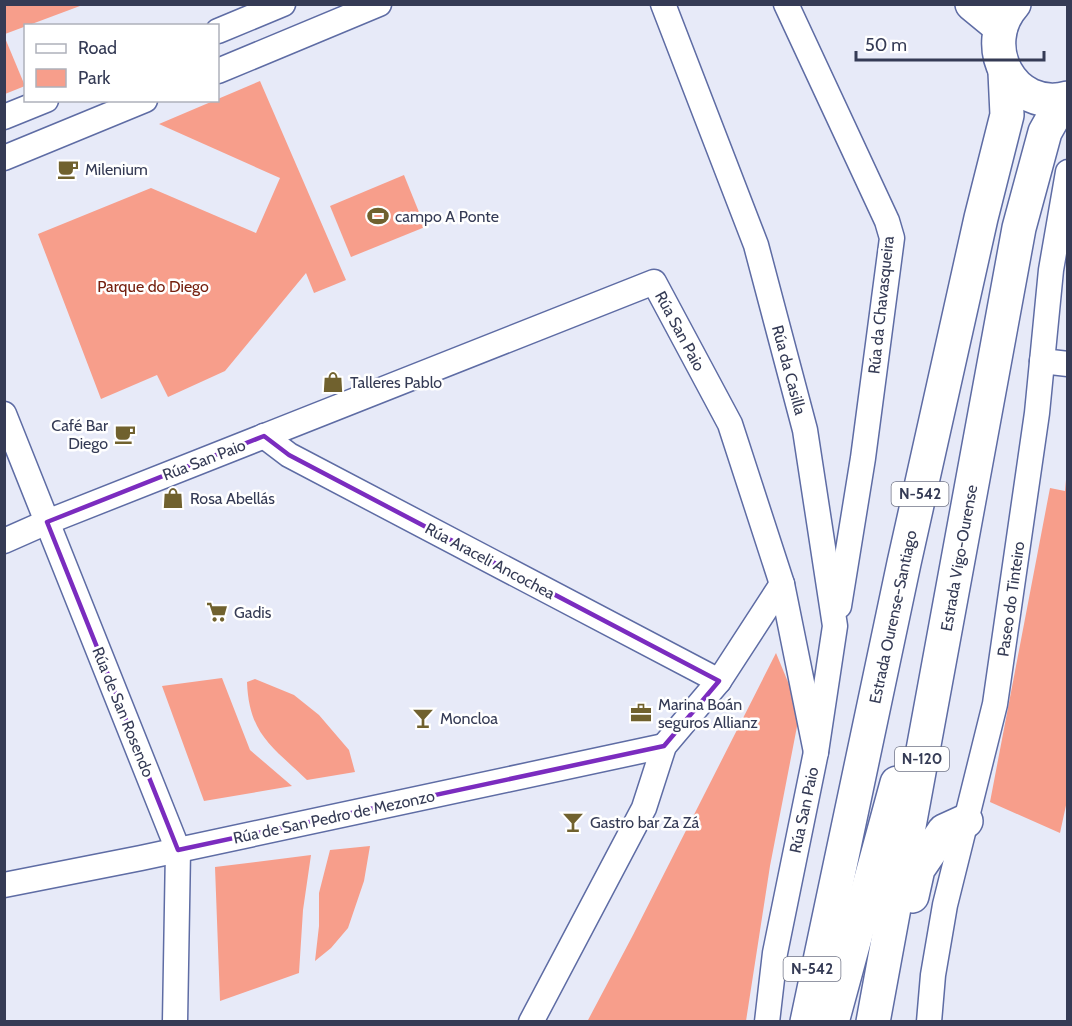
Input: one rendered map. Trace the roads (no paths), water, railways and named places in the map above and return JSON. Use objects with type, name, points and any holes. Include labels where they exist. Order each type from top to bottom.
[{"type":"highway","points":[[972,4],[1007,16]]},
{"type":"highway","name":"Estrada Ourense-Santiago","points":[[831,917],[914,517],[981,218],[1007,115],[1005,72],[999,58],[997,42],[1007,16]]},
{"type":"highway","name":"N-120","points":[[1005,72],[1016,85],[1030,94],[1046,100],[1065,99]]},
{"type":"highway","name":"Estrada Vigo-Ourense","points":[[874,1022],[1019,228],[1045,132],[1065,99]]},
{"type":"highway","name":"N-542","points":[[832,1022],[890,810],[970,496]]},
{"type":"highway","points":[[874,1022],[904,937],[918,869],[944,831],[966,821]]},
{"type":"highway","name":"N-542","points":[[793,1022],[831,917]]},
{"type":"highway","name":"N-542","points":[[807,1022],[831,917]]},
{"type":"street","points":[[219,31],[283,4]]},
{"type":"street","points":[[219,71],[379,4]]},
{"type":"street","name":"Rúa da Casilla","points":[[663,4],[756,245],[805,430],[835,626],[816,752]]},
{"type":"street","name":"Rúa da Chavasqueira","points":[[786,4],[887,221],[891,238],[863,458],[835,626]]},
{"type":"street","points":[[4,117],[41,102]]},
{"type":"street","points":[[4,158],[140,102]]},
{"type":"street","name":"Paseo do Tinteiro","points":[[929,1022],[933,975],[945,905],[995,704],[1034,435],[1051,270],[1068,172]]},
{"type":"street","name":"Rúa San Paio","points":[[4,541],[654,282],[730,424],[782,584],[816,752],[775,953],[767,1022]]},
{"type":"street","points":[[1042,361],[1068,364]]},
{"type":"street","name":"Rúa de San Rosendo","points":[[4,414],[178,850],[175,1022]]},
{"type":"street","name":"Rúa Araceli Ancochea","points":[[264,436],[290,455],[719,681]]},
{"type":"street","points":[[531,1022],[645,808],[664,747],[719,681],[782,584]]},
{"type":"street","name":"Rúa de San Pedro de Mezonzo","points":[[4,885],[664,747]]},
{"type":"place","name":"Milenium","points":[[68,169]]},
{"type":"place","name":"campo A Ponte","points":[[378,216]]},
{"type":"place","name":"Talleres Pablo","points":[[333,382]]},
{"type":"place","name":"Café Bar Diego","points":[[125,434]]},
{"type":"place","name":"Rosa Abellás","points":[[173,498]]},
{"type":"place","name":"Gadis","points":[[217,612]]},
{"type":"place","name":"Marina Boán seguros Allianz","points":[[641,713]]},
{"type":"place","name":"Moncloa","points":[[423,718]]},
{"type":"place","name":"Gastro bar Za Zá","points":[[573,822]]},
{"type":"park label","name":"Parque do Diego","points":[[153,286]]}]
